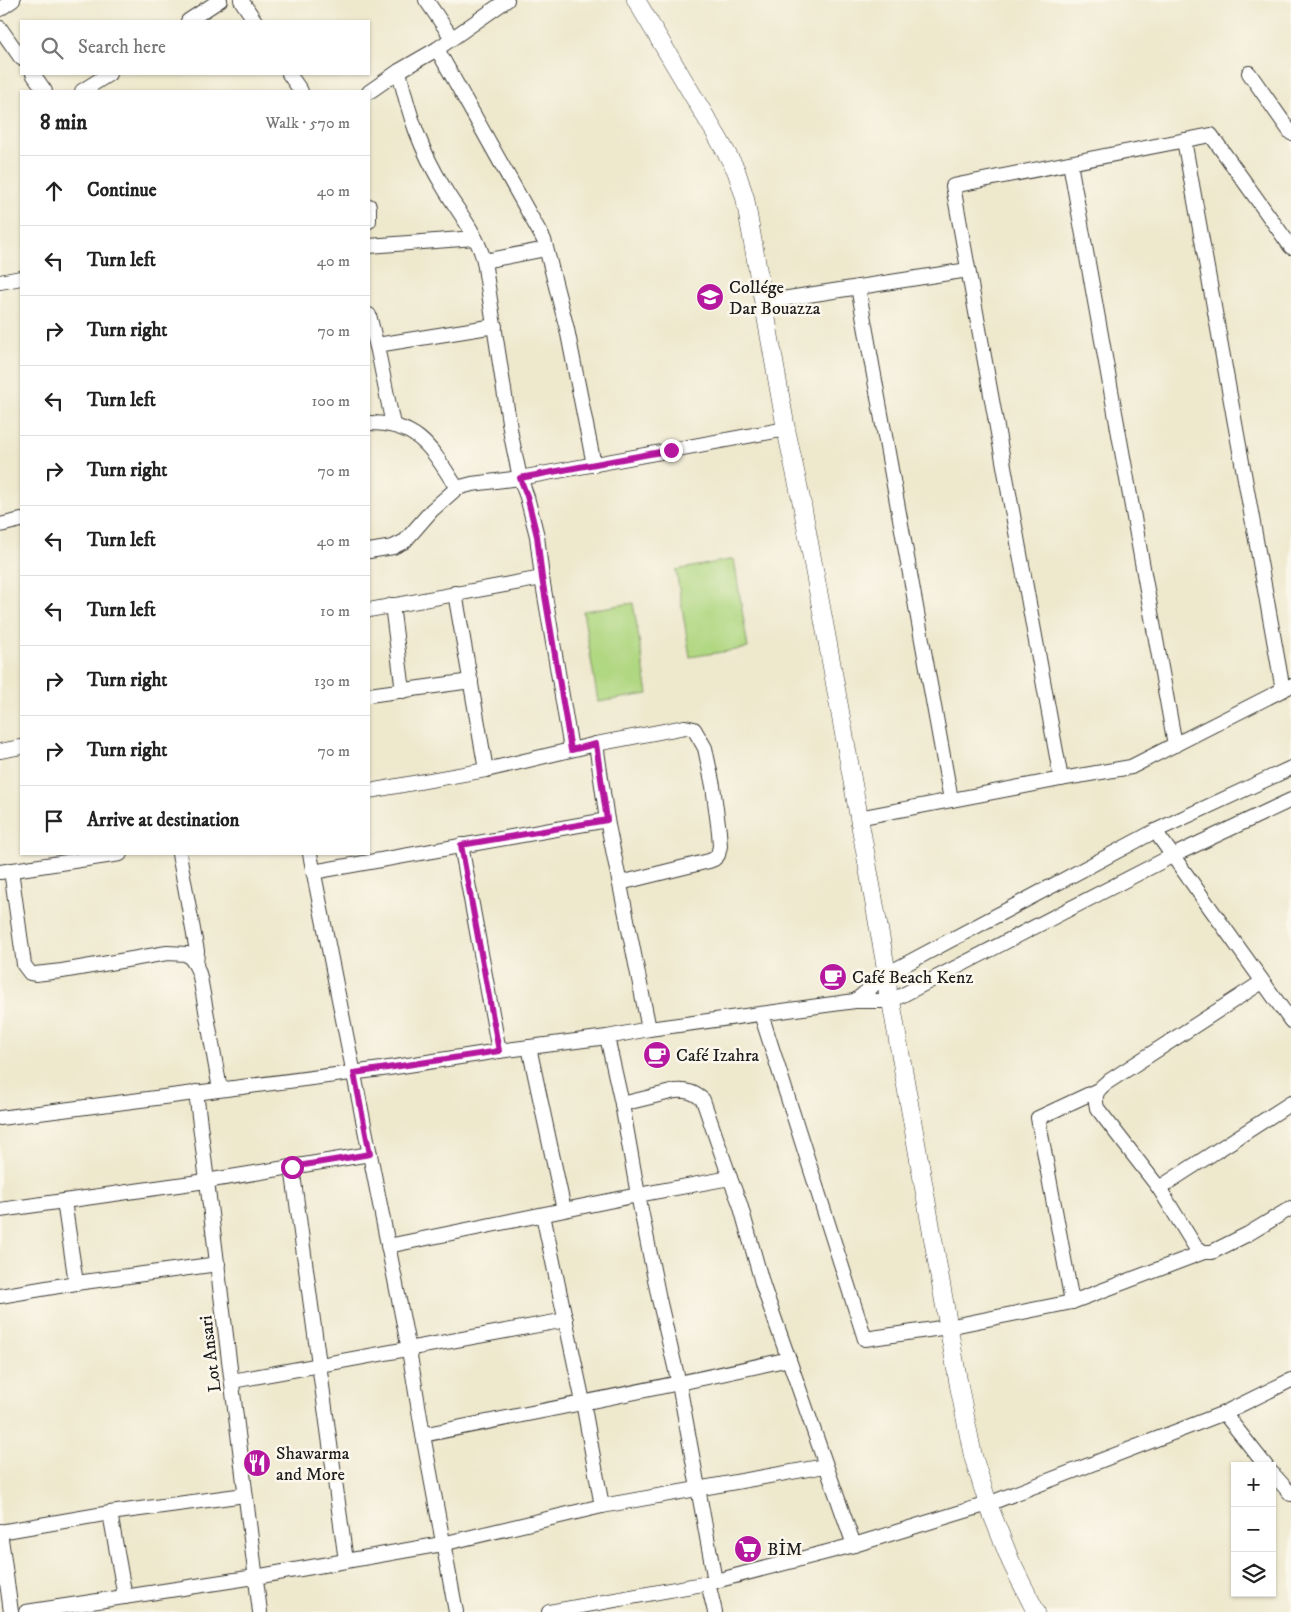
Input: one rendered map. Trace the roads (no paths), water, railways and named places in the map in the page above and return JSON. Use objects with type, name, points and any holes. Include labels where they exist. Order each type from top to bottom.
[{"type":"street","points":[[0,9],[13,0]]},
{"type":"street","points":[[190,20],[220,0]]},
{"type":"street","points":[[241,0],[254,20]]},
{"type":"street","points":[[426,0],[452,38]]},
{"type":"street","points":[[370,91],[399,71],[437,49],[508,0]]},
{"type":"street","points":[[636,0],[736,170],[745,198],[786,429],[825,630],[886,974],[888,995],[973,1456],[988,1504],[1011,1562],[1036,1612]]},
{"type":"street","points":[[0,28],[20,57]]},
{"type":"street","points":[[437,49],[544,240],[567,328],[594,464]]},
{"type":"street","points":[[399,71],[406,104],[422,149],[475,238],[484,261],[508,418],[520,478],[527,496],[537,536],[542,578],[571,750]]},
{"type":"street","points":[[1249,74],[1291,133]]},
{"type":"street","points":[[34,75],[44,90]]},
{"type":"street","points":[[84,90],[107,75]]},
{"type":"street","points":[[290,75],[300,90]]},
{"type":"street","points":[[1061,779],[953,186],[1211,135],[1291,247]]},
{"type":"street","points":[[858,818],[1132,767],[1287,688],[1184,140]]},
{"type":"street","points":[[1070,163],[1175,745]]},
{"type":"street","points":[[370,246],[475,238]]},
{"type":"street","points":[[484,261],[546,249]]},
{"type":"street","points":[[763,302],[968,270]]},
{"type":"street","points":[[0,282],[20,278]]},
{"type":"street","points":[[858,287],[951,800]]},
{"type":"street","points":[[370,318],[393,425]]},
{"type":"street","points":[[377,345],[495,326]]},
{"type":"street","points":[[370,423],[393,425],[410,430],[430,448],[457,488]]},
{"type":"street","points":[[370,551],[393,547],[405,541],[432,510],[457,488],[786,429]]},
{"type":"street","points":[[0,525],[20,520]]},
{"type":"street","points":[[370,610],[542,578]]},
{"type":"street","points":[[455,593],[486,770]]},
{"type":"street","points":[[392,605],[404,691]]},
{"type":"street","points":[[370,696],[470,681]]},
{"type":"street","points":[[370,791],[486,770],[596,744],[685,727],[694,729],[705,748],[713,786],[720,846],[714,859],[620,883]]},
{"type":"street","points":[[596,744],[607,820],[649,1029]]},
{"type":"street","points":[[0,751],[20,747]]},
{"type":"street","points":[[855,1001],[886,974],[1155,831],[1289,773]]},
{"type":"street","points":[[0,1118],[354,1073],[607,1037],[649,1029],[855,1001],[890,1001],[1172,856],[1291,800]]},
{"type":"street","points":[[313,872],[607,820]]},
{"type":"street","points":[[1155,831],[1291,1021]]},
{"type":"street","points":[[461,845],[499,1051]]},
{"type":"street","points":[[113,855],[6,871],[24,965],[30,973],[62,971],[180,953],[187,954],[196,965]]},
{"type":"street","points":[[179,855],[196,945],[196,965],[200,977],[220,1089]]},
{"type":"street","points":[[310,855],[409,1350],[442,1544],[456,1612]]},
{"type":"street","points":[[1072,1302],[1038,1118],[1098,1090],[1262,982]]},
{"type":"street","points":[[761,1014],[865,1340],[948,1327],[1072,1302],[1204,1252],[1212,1252],[1248,1234],[1291,1208]]},
{"type":"street","points":[[607,1037],[699,1490],[715,1612]]},
{"type":"street","points":[[529,1047],[564,1210]]},
{"type":"street","points":[[622,1104],[682,1090],[696,1094],[703,1100],[740,1204],[764,1286],[825,1466],[854,1545]]},
{"type":"street","points":[[1098,1090],[1094,1097],[1097,1108],[1159,1188],[1196,1248],[1204,1252]]},
{"type":"street","name":"Lot Ansari","points":[[196,1092],[260,1612]]},
{"type":"street","points":[[1159,1188],[1291,1103]]},
{"type":"street","points":[[0,1210],[370,1154]]},
{"type":"street","points":[[292,1167],[346,1561]]},
{"type":"street","points":[[388,1246],[730,1178]]},
{"type":"street","points":[[64,1201],[76,1283]]},
{"type":"street","points":[[543,1215],[583,1402],[602,1506]]},
{"type":"street","points":[[0,1296],[76,1283],[218,1264]]},
{"type":"street","points":[[232,1380],[409,1350],[566,1320]]},
{"type":"street","points":[[423,1435],[679,1384],[789,1359]]},
{"type":"street","points":[[549,1612],[712,1582],[854,1545],[988,1504],[1224,1413],[1291,1380]]},
{"type":"street","points":[[1224,1413],[1263,1462]]},
{"type":"street","points":[[26,1612],[256,1577],[442,1544],[602,1506],[825,1466]]},
{"type":"street","points":[[1276,1477],[1291,1494]]},
{"type":"street","points":[[11,1612],[0,1532],[110,1513],[245,1495]]},
{"type":"street","points":[[110,1513],[125,1597]]},
{"type":"place","name":"Collége Dar Bouazza","points":[[710,297]]},
{"type":"place","name":"Café Beach Kenz","points":[[833,977]]},
{"type":"place","name":"Café Izahra","points":[[657,1055]]},
{"type":"place","name":"Shawarma and More","points":[[257,1463]]},
{"type":"place","name":"BİM","points":[[748,1549]]}]
